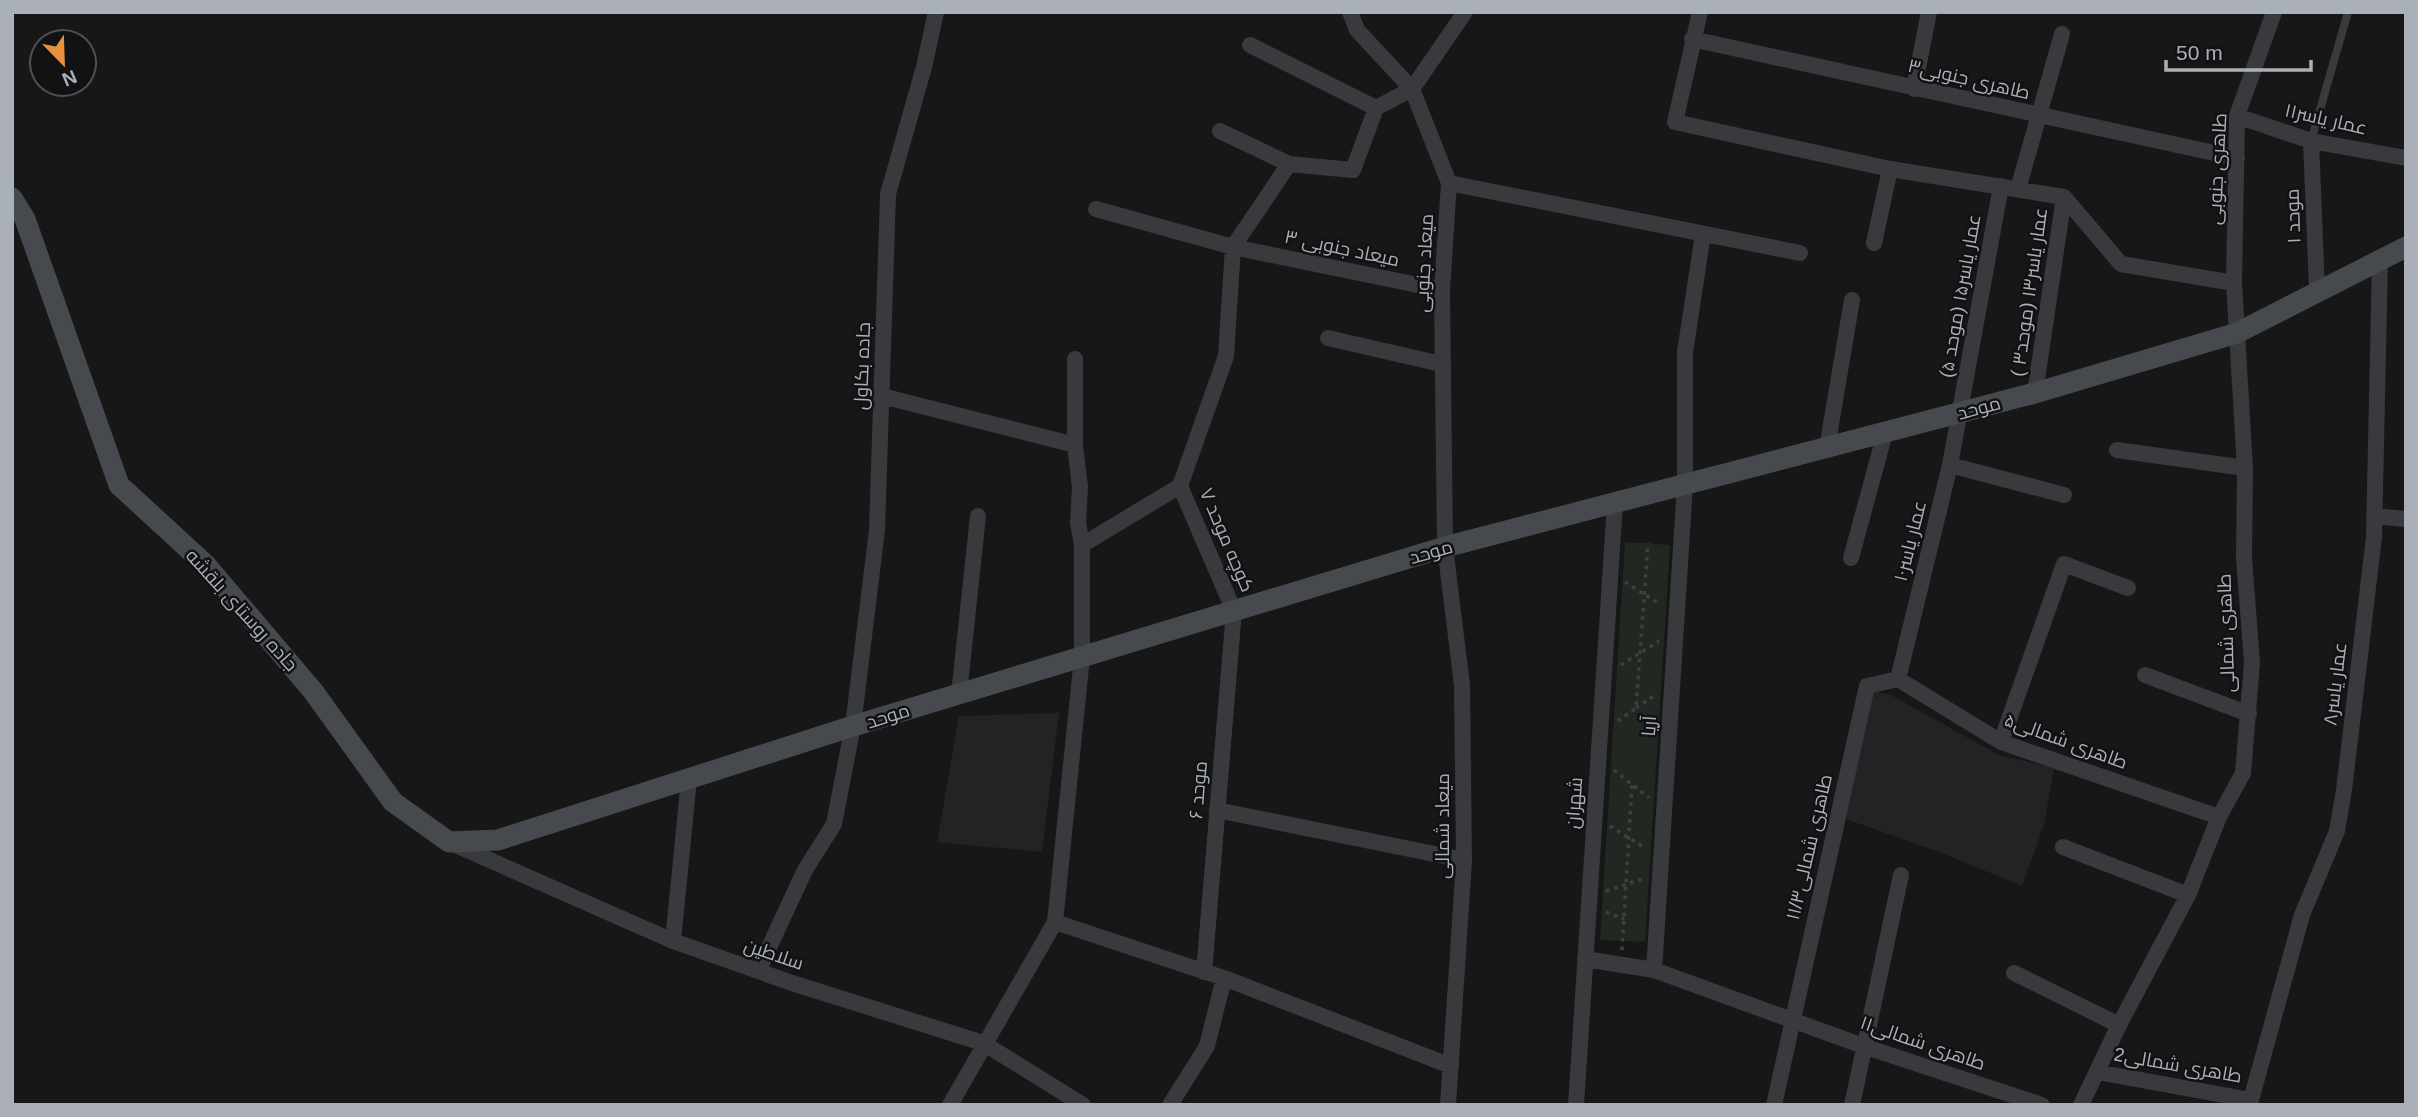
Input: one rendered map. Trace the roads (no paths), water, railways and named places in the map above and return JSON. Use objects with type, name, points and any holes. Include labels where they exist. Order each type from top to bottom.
[{"type":"street","name":"جاده بکاول","points":[[758,971],[805,870],[834,824],[853,726],[877,530],[888,194],[924,67],[936,12]]},
{"type":"street","name":"میعاد جنوبی","points":[[1350,12],[1357,30],[1412,89],[1449,183],[1442,290],[1441,364],[1446,547]]},
{"type":"street","points":[[1220,131],[1289,164],[1353,170],[1376,108],[1412,89],[1465,12]]},
{"type":"street","points":[[1700,12],[1675,122],[1890,169],[2064,197],[2121,264],[2234,283]]},
{"type":"street","points":[[1914,89],[1929,12]]},
{"type":"street","name":"طاهری جنوبی","points":[[2237,333],[2234,283],[2237,116],[2274,12]]},
{"type":"street","points":[[2018,189],[2041,117],[2062,34]]},
{"type":"street","name":"طاهری جنوبی۳","points":[[1692,38],[2041,117],[2237,158]]},
{"type":"street","points":[[1250,45],[1376,108]]},
{"type":"street","name":"عمار یاسر۱۱","points":[[2237,116],[2311,141],[2406,158]]},
{"type":"street","name":"موحد ۱","points":[[2311,141],[2317,290]]},
{"type":"street","points":[[1082,545],[1180,486],[1226,356],[1233,247],[1289,164]]},
{"type":"street","points":[[1874,243],[1890,169]]},
{"type":"street","points":[[1449,183],[1800,253]]},
{"type":"street","name":"عمار یاسر۱۵ (موحد ۵)","points":[[1961,413],[2001,186]]},
{"type":"street","name":"عمار یاسر۱۳ (موحد۳ )","points":[[2035,393],[2064,197]]},
{"type":"street","name":"جاده روستای بلقشه","points":[[12,198],[24,219],[119,485],[206,565],[313,691],[393,802],[449,842]]},
{"type":"street","name":"میعاد جنوبی ۳","points":[[1096,209],[1233,247],[1442,290]]},
{"type":"street","name":"آریا","points":[[1654,970],[1685,485],[1685,352],[1703,234]]},
{"type":"street","name":"موحد","points":[[449,842],[498,840],[853,726],[1446,547],[2035,393],[2237,333],[2406,247]]},
{"type":"street","name":"عمار یاسر۸","points":[[2251,1100],[2302,915],[2337,831],[2344,790],[2374,516],[2380,258]]},
{"type":"street","points":[[1827,448],[1852,300]]},
{"type":"street","name":"طاهری شمالی","points":[[2081,1105],[2188,895],[2220,817],[2243,773],[2252,663],[2245,558],[2245,468],[2237,333]]},
{"type":"street","points":[[1328,338],[1441,364]]},
{"type":"street","points":[[950,1105],[983,1043],[1055,922],[1082,657],[1082,545],[1077,523],[1080,487],[1075,445],[1075,359]]},
{"type":"street","points":[[882,396],[1075,445]]},
{"type":"street","name":"عمار یاسر۱۰","points":[[1898,679],[1951,465],[1961,413]]},
{"type":"street","points":[[1851,558],[1885,433]]},
{"type":"street","points":[[2117,450],[2245,468]]},
{"type":"street","points":[[1951,465],[2064,495]]},
{"type":"street","name":"کوچه موحد ۷","points":[[1180,486],[1234,611]]},
{"type":"street","name":"شهران","points":[[1576,1105],[1615,503]]},
{"type":"street","points":[[959,694],[978,516]]},
{"type":"street","points":[[2374,516],[2406,519]]},
{"type":"street","name":"میعاد شمالی","points":[[1446,547],[1462,685],[1464,860],[1448,1105]]},
{"type":"street","points":[[2001,742],[2064,564],[2128,588]]},
{"type":"street","name":"موحد ۶","points":[[1204,972],[1234,611]]},
{"type":"street","points":[[2145,675],[2249,714]]},
{"type":"street","name":"طاهری شمالی۱۱/۳","points":[[1774,1105],[1791,1018],[1867,686],[1898,679]]},
{"type":"street","name":"طاهری شمالی۵","points":[[1898,679],[2001,742],[2220,817]]},
{"type":"street","points":[[673,941],[689,779]]},
{"type":"street","points":[[1217,810],[1464,860]]},
{"type":"street","name":"سلاطین","points":[[449,842],[673,941],[983,1043],[1083,1105]]},
{"type":"street","points":[[2063,847],[2188,895]]},
{"type":"street","points":[[1852,1105],[1901,875]]},
{"type":"street","points":[[1055,922],[1224,978],[1451,1066]]},
{"type":"street","name":"طاهری شمالی۱۱","points":[[1585,959],[1654,970],[1866,1047],[2042,1105]]},
{"type":"street","points":[[2014,973],[2119,1026]]},
{"type":"street","points":[[1170,1105],[1207,1046],[1224,978]]},
{"type":"street","name":"طاهری شمالی2","points":[[2097,1072],[2251,1100]]},
{"type":"lane","points":[[2311,141],[2348,12]]}]
